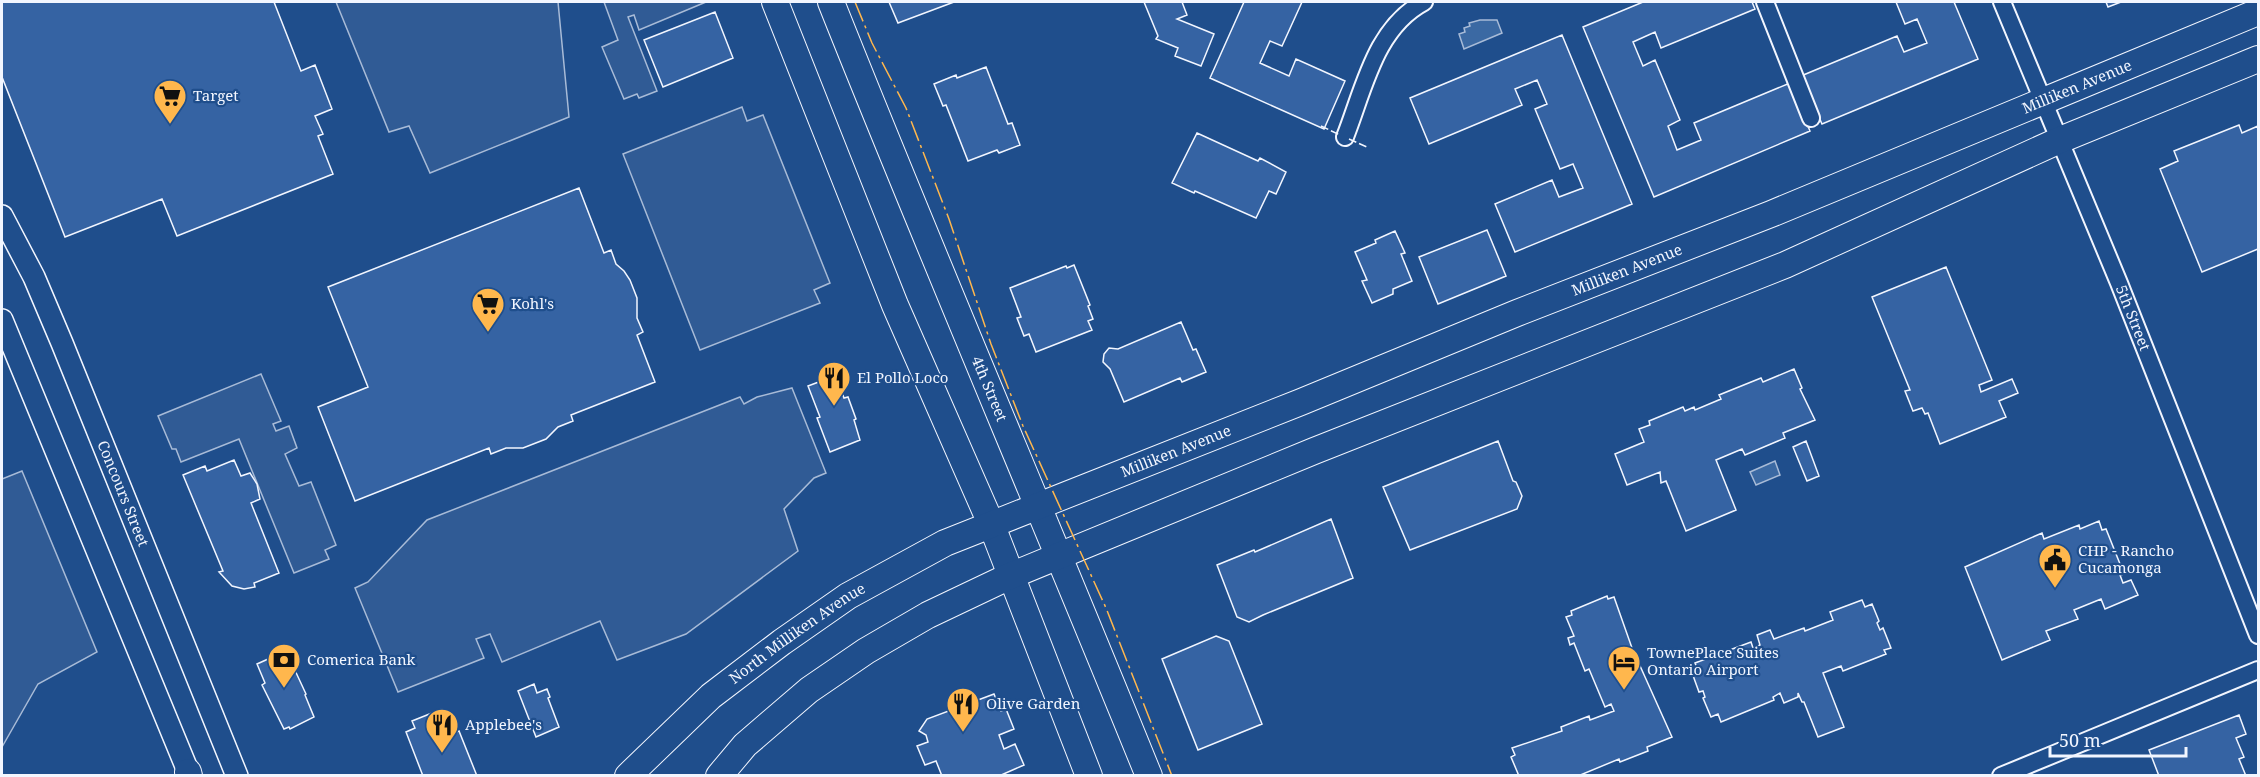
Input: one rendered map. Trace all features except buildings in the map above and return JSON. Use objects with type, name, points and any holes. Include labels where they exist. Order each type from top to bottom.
[{"type":"main road","points":[[775,2],[895,305],[992,526],[1089,776]]},
{"type":"main road","name":"4th Street","points":[[831,2],[923,231],[1040,506],[1149,776]]},
{"type":"main road","name":"Milliken Avenue","points":[[992,526],[1517,313],[1771,214],[2044,99],[2259,12]]},
{"type":"main road","points":[[719,776],[745,745],[809,690],[866,651],[928,615],[1010,576],[1308,454],[1785,265],[2060,140],[2259,59]]},
{"type":"main road","name":"North Milliken Avenue","points":[[628,776],[711,696],[848,596],[945,543],[992,526]]},
{"type":"street","points":[[1345,137],[1365,79],[1394,24],[1424,2]]},
{"type":"street","points":[[1765,2],[1811,118]]},
{"type":"street","name":"5th Street","points":[[2002,2],[2141,336],[2259,635]]},
{"type":"street","name":"Concours Street","points":[[2,216],[34,278],[70,362],[237,776]]},
{"type":"street","points":[[2,320],[189,774]]},
{"type":"street","points":[[2001,776],[2259,670]]},
{"type":"shaded area","points":[[336,2],[558,2],[569,117],[430,173],[409,126],[389,132]]},
{"type":"shaded area","points":[[604,2],[706,2],[639,30],[634,15],[628,17],[657,91],[639,98],[637,94],[624,99],[602,47],[618,40]]},
{"type":"shaded area","points":[[1480,20],[1497,20],[1502,33],[1464,49],[1459,34],[1465,32],[1464,28],[1470,26],[1469,23]]},
{"type":"shaded area","points":[[742,107],[747,121],[763,115],[830,283],[814,290],[820,303],[700,350],[623,154]]},
{"type":"shaded area","points":[[261,374],[281,421],[273,424],[276,431],[289,426],[297,448],[285,454],[299,486],[311,482],[336,545],[325,550],[329,559],[294,573],[239,439],[181,462],[176,449],[172,449],[158,416]]},
{"type":"shaded area","points":[[792,388],[826,473],[814,478],[784,509],[798,551],[686,634],[617,660],[600,621],[502,662],[490,634],[476,639],[484,658],[398,692],[355,588],[368,582],[427,520],[740,397],[744,404],[757,397]]},
{"type":"shaded area","points":[[1775,461],[1780,475],[1756,485],[1750,472]]},
{"type":"shaded area","points":[[22,471],[97,652],[38,684],[2,747],[2,479]]},
{"type":"fence","points":[[1321,126],[1340,135]]},
{"type":"fence","points":[[1349,139],[1369,148]]},
{"type":"power","points":[[855,2],[872,43],[906,108],[949,219],[991,344],[1023,426],[1106,608],[1172,776]]},
{"type":"place","name":"Target","points":[[170,125]]},
{"type":"place","name":"Kohl's","points":[[488,333]]},
{"type":"place","name":"El Pollo Loco","points":[[834,407]]},
{"type":"place","name":"CHP - Rancho Cucamonga","points":[[2055,589]]},
{"type":"place","name":"Comerica Bank","points":[[284,689]]},
{"type":"place","name":"TownePlace Suites Ontario Airport","points":[[1624,691]]},
{"type":"place","name":"Olive Garden","points":[[963,733]]},
{"type":"place","name":"Applebee's","points":[[442,754]]}]
